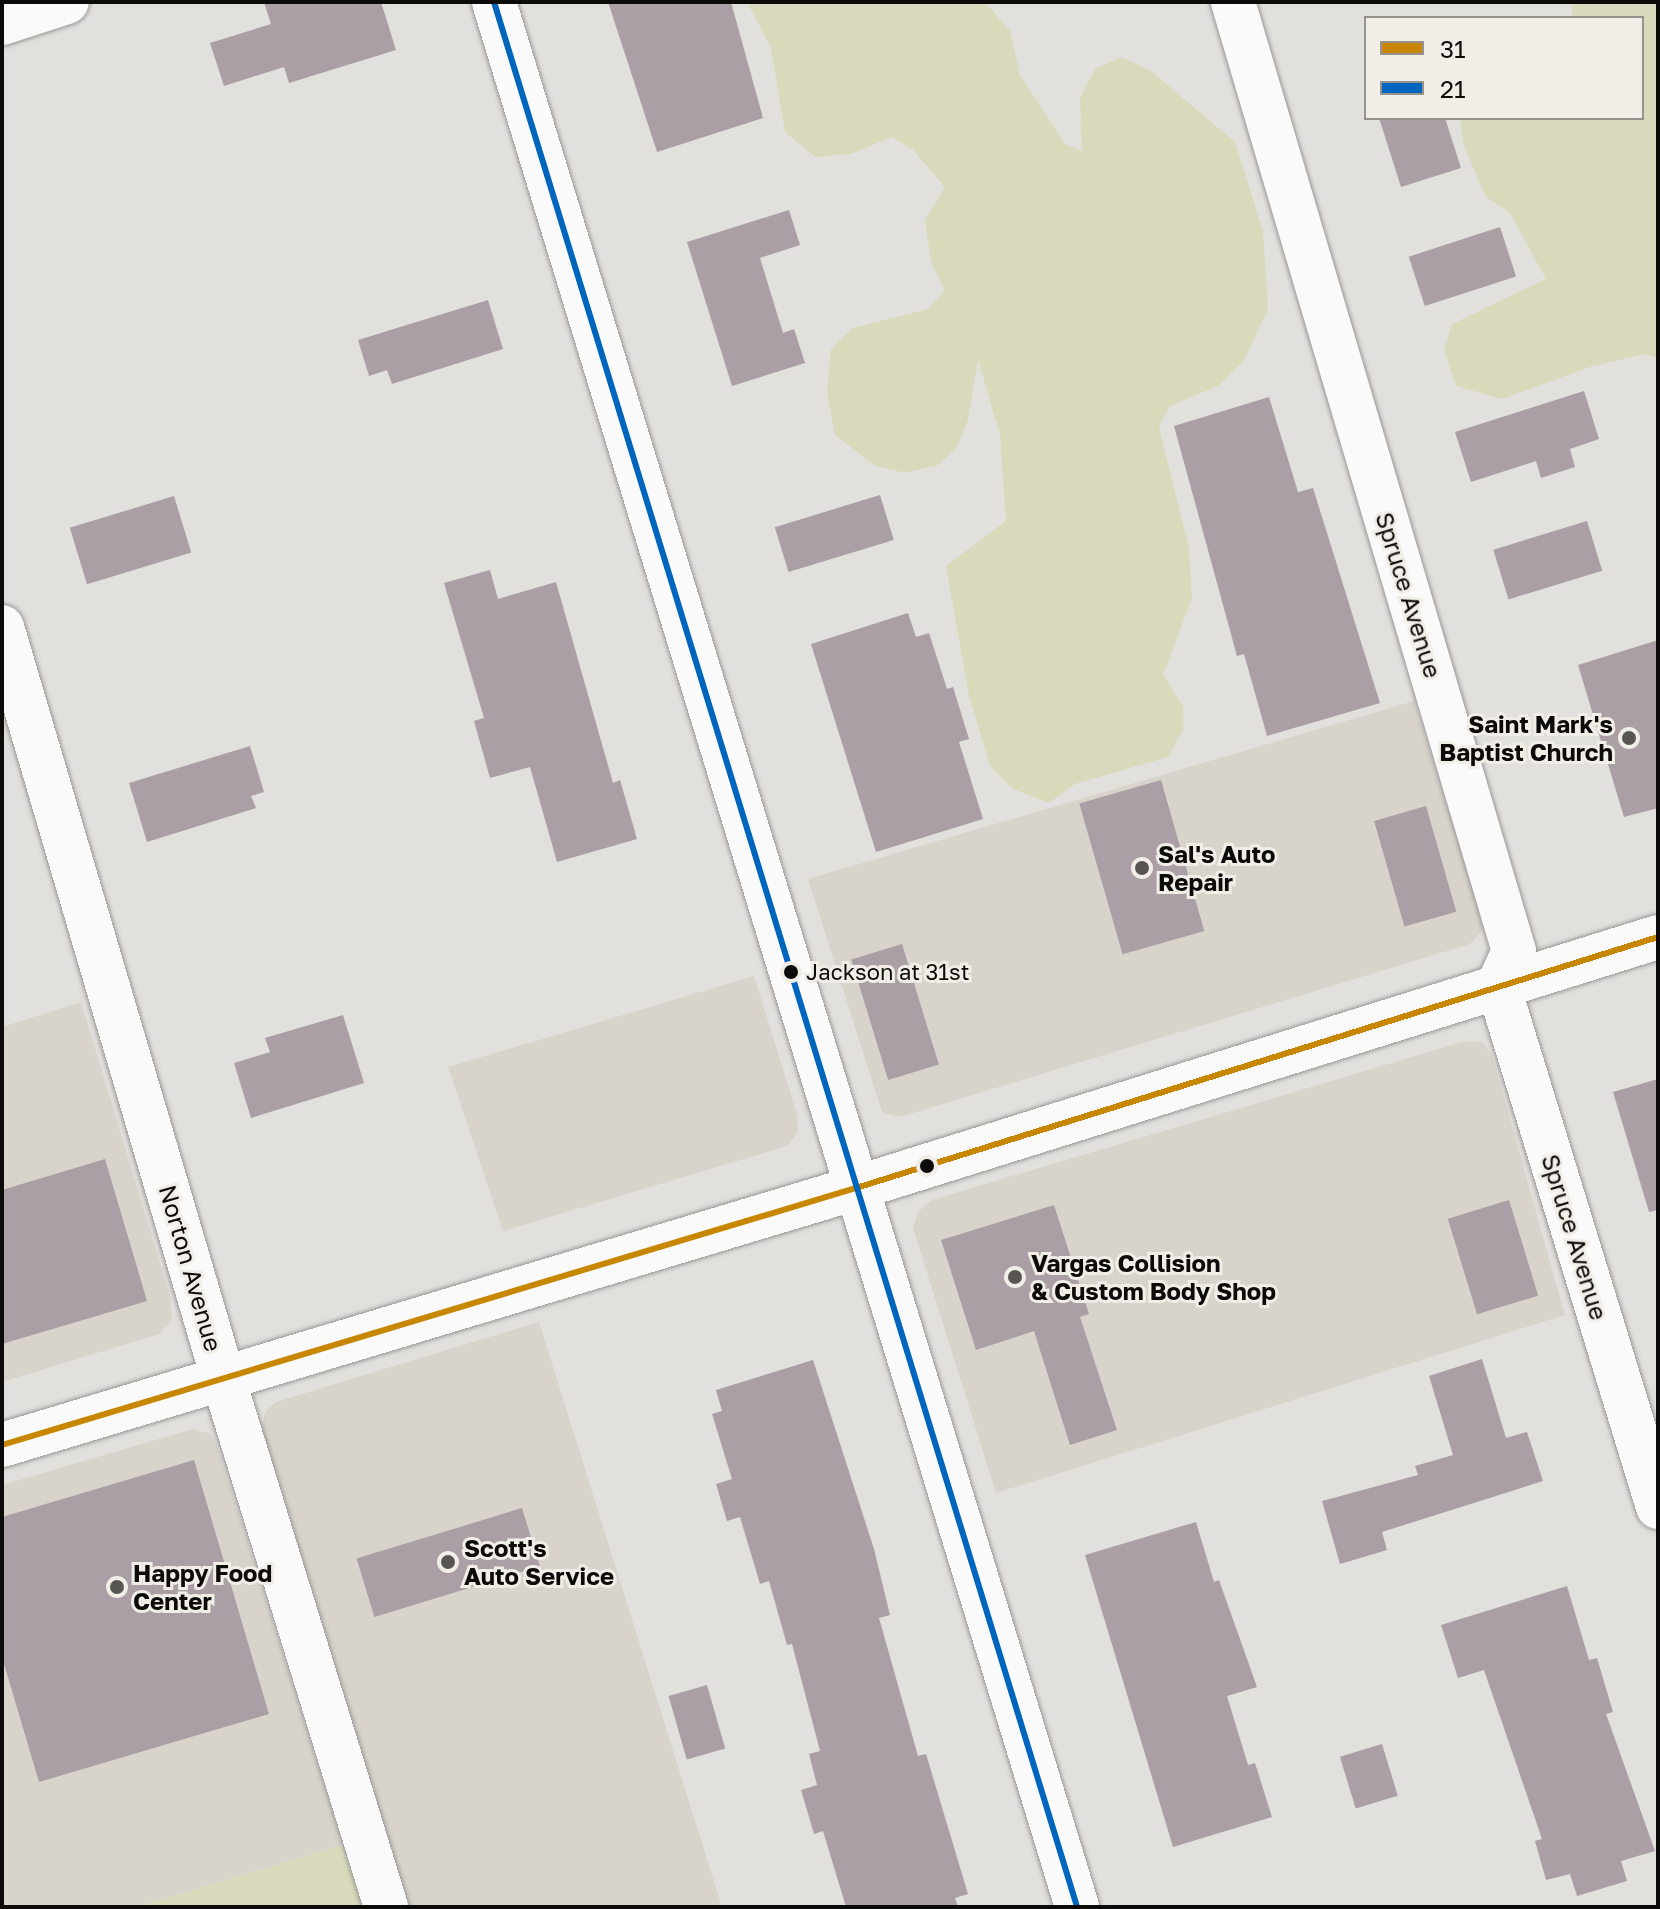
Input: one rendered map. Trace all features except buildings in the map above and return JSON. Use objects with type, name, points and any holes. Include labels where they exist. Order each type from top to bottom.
[{"type":"street","points":[[2,23],[67,2]]},
{"type":"street","points":[[494,2],[1077,1907]]},
{"type":"street","name":"Spruce Avenue","points":[[1233,2],[1514,951],[1498,985],[1658,1507]]},
{"type":"street","name":"Norton Avenue","points":[[2,627],[223,1378],[386,1907]]},
{"type":"street","points":[[2,1445],[856,1188],[1658,937]]},
{"type":"shaded area","points":[[1414,701],[1479,908],[1482,930],[1470,944],[900,1117],[882,1112],[808,879]]},
{"type":"shaded area","points":[[754,976],[797,1114],[798,1132],[787,1146],[503,1231],[448,1067]]},
{"type":"shaded area","points":[[81,1002],[170,1296],[172,1320],[159,1334],[2,1382],[2,1027]]},
{"type":"shaded area","points":[[1462,1042],[1482,1042],[1492,1055],[1565,1315],[996,1493],[913,1228],[918,1212],[932,1200]]},
{"type":"shaded area","points":[[539,1322],[722,1907],[409,1907],[262,1429],[265,1412],[276,1402]]},
{"type":"shaded area","points":[[193,1429],[211,1434],[217,1446],[343,1845],[136,1907],[2,1907],[2,1485]]},
{"type":"green space","points":[[747,2],[985,2],[1010,31],[1020,75],[1065,144],[1082,151],[1080,98],[1096,68],[1122,57],[1151,71],[1235,142],[1263,231],[1268,309],[1244,361],[1218,386],[1170,406],[1159,427],[1189,549],[1192,598],[1163,675],[1183,706],[1183,730],[1168,757],[1075,784],[1049,803],[1013,789],[990,766],[969,696],[946,566],[1006,521],[1000,435],[978,359],[968,420],[957,447],[938,465],[905,473],[874,465],[835,435],[827,392],[831,349],[853,328],[928,309],[945,291],[931,262],[925,220],[945,187],[913,150],[892,137],[851,154],[815,157],[785,132],[771,48]]},
{"type":"green space","points":[[1571,2],[1658,2],[1658,358],[1644,354],[1593,366],[1502,399],[1456,386],[1444,350],[1452,324],[1546,279],[1510,213],[1485,196],[1463,143],[1460,120],[1644,120],[1644,16],[1573,16]]},
{"type":"green space","points":[[343,1845],[363,1907],[136,1907]]},
{"type":"transit line","name":"21","points":[[494,2],[1077,1907]]},
{"type":"transit line","name":"31","points":[[2,1445],[856,1188],[1658,937]]},
{"type":"place","name":"Saint Mark's Baptist Church","points":[[1629,738]]},
{"type":"place","name":"Sal's Auto Repair","points":[[1142,868]]},
{"type":"place","name":"Jackson at 31st","points":[[791,972]]},
{"type":"place","name":"Vargas Collision & Custom Body Shop","points":[[1015,1277]]},
{"type":"place","name":"Scott's Auto Service","points":[[448,1562]]},
{"type":"place","name":"Happy Food Center","points":[[117,1587]]}]
